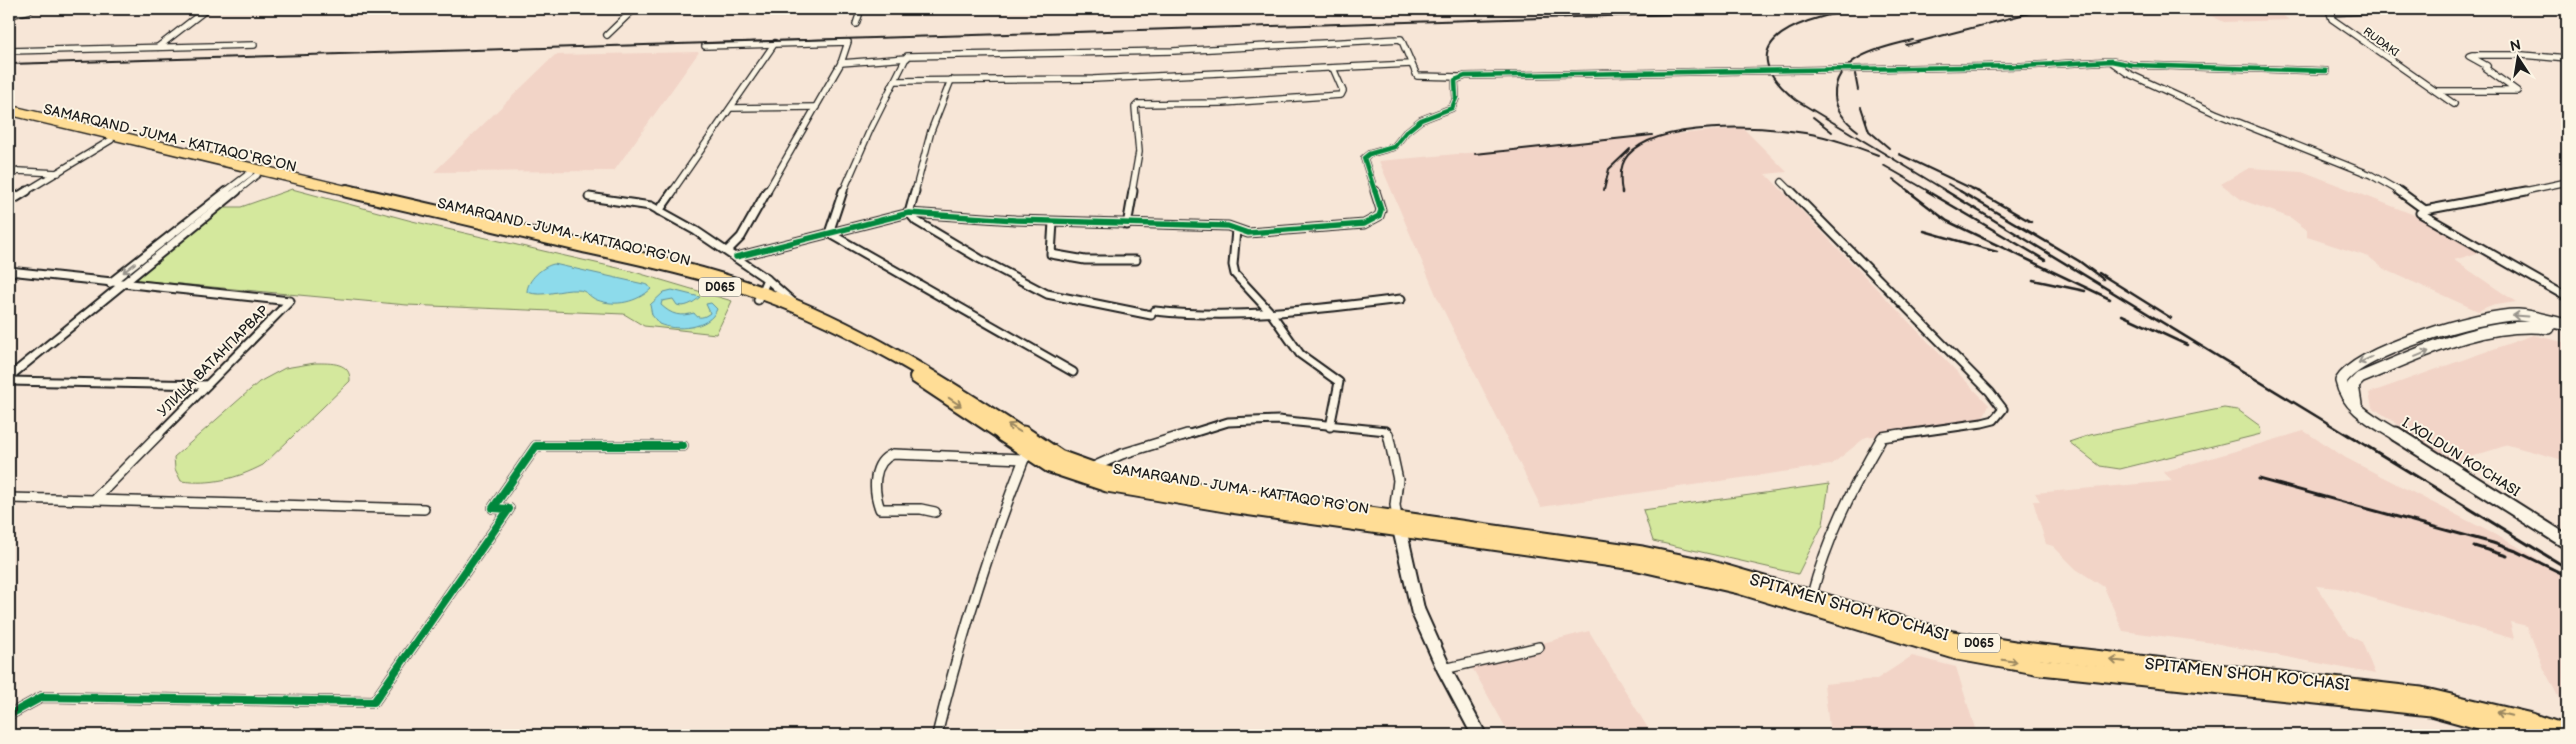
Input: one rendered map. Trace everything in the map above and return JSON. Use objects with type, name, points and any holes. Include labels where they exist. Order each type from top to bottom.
[{"type":"main road","name":"SAMARQAND - JUMA - KATTAQO‘RG‘ON","points":[[9,110],[254,174],[680,275],[760,296],[884,357],[1032,452],[1059,458],[1089,469],[1160,485],[1398,523]]},
{"type":"main road","name":"SAMARQAND - JUMA - KATTAQO‘RG‘ON","points":[[9,116],[62,125]]},
{"type":"main road","name":"SAMARQAND - JUMA - KATTAQO‘RG‘ON","points":[[103,136],[683,269],[801,309],[892,353],[950,387],[1050,465],[1073,474],[1132,490],[1398,523]]},
{"type":"main road","name":"SPITAMEN SHOH KO'CHASI","points":[[1398,523],[1642,554],[1709,568],[1952,638],[2024,650],[2421,695],[2497,712],[2567,733]]},
{"type":"main road","name":"SPITAMEN SHOH KO'CHASI","points":[[1398,523],[1634,562],[1739,586],[1958,652],[2041,667],[2432,708],[2529,735]]},
{"type":"street","points":[[9,14],[29,9]]},
{"type":"street","points":[[158,47],[207,9],[212,9]]},
{"type":"street","points":[[607,35],[634,9]]},
{"type":"street","points":[[856,24],[861,9]]},
{"type":"street","name":"RUDAKI","points":[[2397,9],[2330,14],[2332,19],[2454,104]]},
{"type":"street","points":[[841,62],[907,58],[911,55],[1173,51],[1401,39],[1417,76],[1459,77],[2021,66],[2111,61],[2132,64],[2326,71]]},
{"type":"street","points":[[705,46],[848,42],[841,62],[741,237],[727,251]]},
{"type":"street","points":[[659,211],[732,108],[775,43]]},
{"type":"street","points":[[9,52],[254,45]]},
{"type":"street","points":[[2436,91],[2517,91],[2491,74],[2485,68],[2487,66],[2470,56],[2472,55],[2522,55],[2567,59]]},
{"type":"street","points":[[829,232],[837,205],[851,172],[907,58]]},
{"type":"street","points":[[2111,61],[2127,72],[2215,113],[2371,175],[2398,190],[2425,210]]},
{"type":"street","points":[[895,81],[1093,79],[1411,64]]},
{"type":"street","points":[[1127,225],[1139,152],[1135,107],[1138,104],[1223,103],[1341,95],[1343,92],[1333,68]]},
{"type":"street","points":[[736,257],[909,213],[1053,222],[1228,226],[1248,233],[1364,224],[1374,220],[1382,210],[1364,158],[1369,154],[1394,147],[1406,132],[1421,120],[1452,108],[1456,98],[1456,80],[1459,77]]},
{"type":"street","points":[[909,213],[931,130],[951,80]]},
{"type":"street","points":[[732,108],[816,107]]},
{"type":"street","points":[[9,202],[58,173],[103,136]]},
{"type":"street","points":[[9,176],[18,170],[58,173]]},
{"type":"street","points":[[110,283],[254,174]]},
{"type":"street","points":[[9,377],[254,174]]},
{"type":"street","points":[[1782,182],[1990,392],[2003,409],[1994,420],[1982,423],[1882,437],[1848,496],[1819,568],[1811,598]]},
{"type":"street","points":[[2567,182],[2472,203],[2425,210],[2420,213],[2567,297]]},
{"type":"street","points":[[589,197],[651,206],[736,257],[767,279],[801,309]]},
{"type":"street","points":[[909,213],[916,221],[980,259],[1047,294],[1153,313],[1192,316],[1271,313],[1401,299]]},
{"type":"street","points":[[1053,222],[1052,254],[1085,260],[1136,260]]},
{"type":"street","points":[[1236,230],[1232,265],[1235,274],[1271,313],[1300,354],[1339,382],[1330,427]]},
{"type":"street","points":[[829,232],[1073,372]]},
{"type":"street","name":"УЛИЦА ВАТАНПАРВАР","points":[[9,270],[110,283],[290,301],[94,500]]},
{"type":"street","points":[[760,296],[767,279]]},
{"type":"street","points":[[2344,392],[2341,381],[2343,377],[2362,361],[2458,325],[2488,317],[2519,315],[2567,326]]},
{"type":"street","points":[[2358,408],[2352,385],[2360,378],[2481,330],[2507,326],[2544,327],[2567,332]]},
{"type":"street","points":[[9,381],[207,385]]},
{"type":"street","name":"I. XOLDUN KO'CHASI","points":[[2344,392],[2358,408],[2567,542]]},
{"type":"street","points":[[1089,469],[1122,454],[1228,422],[1278,420],[1330,427],[1378,430],[1389,434],[1398,480],[1395,505],[1418,611],[1444,670],[1479,735]]},
{"type":"street","points":[[9,715],[42,698],[374,702],[509,509],[493,508],[536,446],[683,446]]},
{"type":"street","points":[[935,512],[921,509],[880,508],[875,473],[882,460],[893,454],[1032,452],[993,537],[956,656],[937,735]]},
{"type":"street","points":[[9,498],[424,509]]},
{"type":"street","points":[[1444,670],[1539,647]]},
{"type":"shaded area","points":[[2197,9],[2275,9],[2289,20],[2224,22]]},
{"type":"shaded area","points":[[699,52],[614,171],[434,172],[555,55]]},
{"type":"shaded area","points":[[1743,128],[1787,172],[1766,174],[1989,405],[1981,422],[1866,437],[1831,465],[1541,507],[1437,297],[1379,161]]},
{"type":"shaded area","points":[[2249,168],[2302,171],[2412,214],[2481,252],[2454,260],[2516,302],[2489,306],[2478,311],[2384,269],[2369,257],[2307,237],[2307,230],[2291,218],[2242,200],[2221,184]]},
{"type":"shaded area","points":[[2533,335],[2567,343],[2567,461],[2508,445],[2454,462],[2372,407],[2369,393]]},
{"type":"shaded area","points":[[2304,431],[2346,458],[2515,545],[2567,577],[2567,714],[2544,669],[2527,626],[2510,622],[2514,639],[2338,588],[2316,586],[2348,635],[2362,642],[2375,674],[2214,643],[2123,631],[2104,587],[2076,569],[2053,546],[2046,544],[2033,501],[2040,501],[2035,493],[2173,481],[2163,472]]},
{"type":"shaded area","points":[[1589,631],[1652,735],[1510,735],[1469,662]]},
{"type":"shaded area","points":[[1912,656],[1956,667],[1977,735],[1830,735],[1824,684],[1877,679]]},
{"type":"green space","points":[[292,189],[412,221],[631,271],[732,301],[716,334],[644,326],[624,314],[407,305],[136,280],[221,207],[241,207]]},
{"type":"green space","points":[[315,363],[344,367],[347,370],[350,381],[263,465],[223,480],[203,482],[181,481],[175,469],[174,457],[259,382],[285,368]]},
{"type":"green space","points":[[2224,408],[2238,410],[2260,426],[2261,434],[2120,469],[2100,466],[2069,442],[2090,435]]},
{"type":"green space","points":[[1829,484],[1823,524],[1798,574],[1653,541],[1643,510]]},
{"type":"water","points":[[554,264],[648,285],[651,289],[633,300],[619,303],[597,300],[580,290],[546,294],[527,292],[536,274]]},
{"type":"water","points":[[672,290],[700,297],[692,303],[683,306],[677,305],[673,299],[662,301],[661,305],[673,313],[684,315],[694,313],[697,317],[702,317],[710,313],[706,304],[711,303],[717,309],[713,316],[699,325],[674,328],[659,324],[652,315],[650,305],[664,292]]},
{"type":"railway","points":[[9,64],[1839,9]]},
{"type":"railway","points":[[1864,9],[1821,17],[1799,24],[1782,34],[1770,46],[1767,61],[1775,79],[1796,100],[1948,192]]},
{"type":"railway","points":[[1858,11],[1890,9]]},
{"type":"railway","points":[[2136,9],[2186,13]]},
{"type":"railway","points":[[1906,45],[2041,10]]},
{"type":"railway","points":[[1858,131],[1837,107],[1835,96],[1837,83],[1842,72],[1862,56],[1888,46],[1913,40]]},
{"type":"railway","points":[[1855,74],[1858,90]]},
{"type":"railway","points":[[1861,107],[1869,131],[1889,148]]},
{"type":"railway","points":[[1813,117],[1832,132]]},
{"type":"railway","points":[[1622,192],[1622,168],[1628,155],[1643,144],[1663,136],[1686,131],[1712,128],[1786,130],[1824,137],[1878,155]]},
{"type":"railway","points":[[1475,154],[1652,135]]},
{"type":"railway","points":[[1604,190],[1609,169],[1630,149]]},
{"type":"railway","points":[[1899,154],[1978,191]]},
{"type":"railway","points":[[1883,165],[1930,192]]},
{"type":"railway","points":[[1893,179],[1910,192]]},
{"type":"railway","points":[[1948,184],[1962,192]]},
{"type":"railway","points":[[1908,191],[1947,221],[2110,299]]},
{"type":"railway","points":[[1927,191],[2045,260]]},
{"type":"railway","points":[[1946,191],[2349,436]]},
{"type":"railway","points":[[1960,191],[2079,261],[2103,279]]},
{"type":"railway","points":[[1978,191],[2031,222]]},
{"type":"railway","points":[[1924,231],[1997,252]]},
{"type":"railway","points":[[2099,273],[2171,318]]},
{"type":"railway","points":[[2033,280],[2085,291]]},
{"type":"railway","points":[[2122,315],[2187,345]]},
{"type":"railway","points":[[2347,434],[2567,568]]},
{"type":"railway","points":[[2259,479],[2493,543],[2516,551],[2567,576]]},
{"type":"railway","points":[[2474,546],[2507,556]]},
{"type":"cycle path","points":[[736,257],[909,213],[1015,220],[1228,226],[1248,233],[1364,224],[1379,216],[1381,210],[1364,158],[1369,154],[1394,147],[1406,132],[1421,120],[1452,108],[1456,98],[1455,80],[1465,76],[2021,66],[2111,61],[2132,65],[2326,71]]},
{"type":"cycle path","points":[[9,715],[42,697],[374,702],[509,509],[493,508],[536,446],[683,446]]}]
